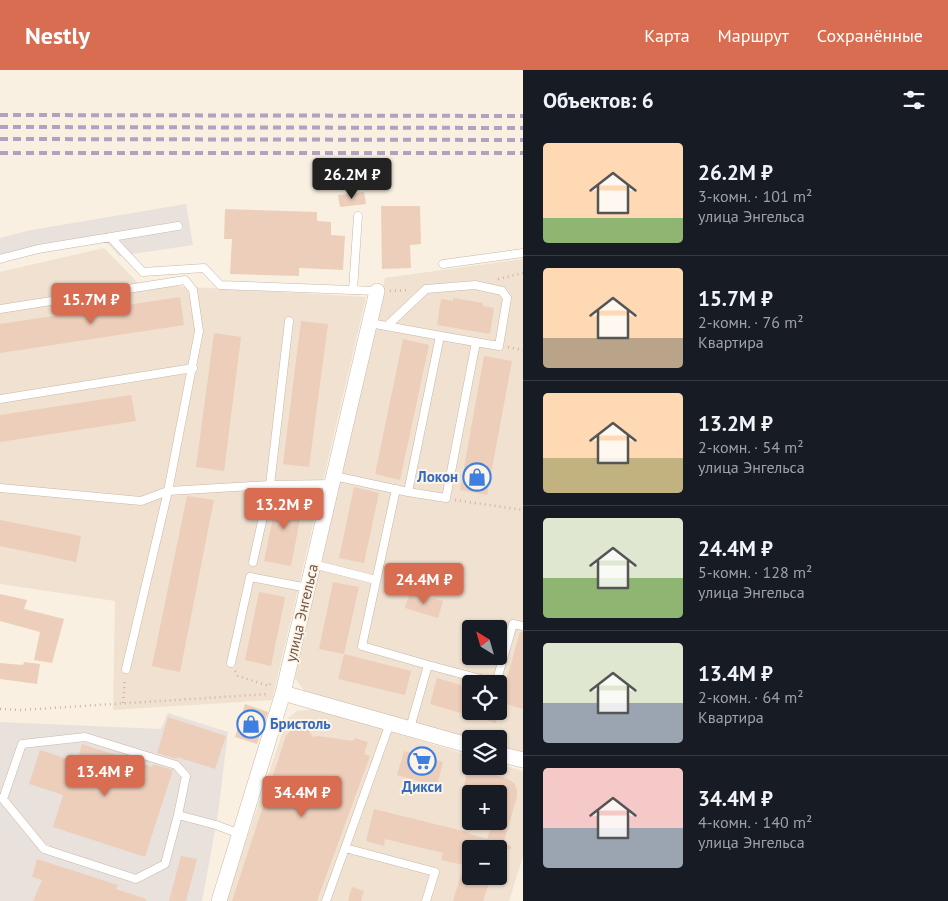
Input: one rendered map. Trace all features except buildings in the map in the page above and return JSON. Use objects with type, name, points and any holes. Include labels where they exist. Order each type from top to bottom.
[{"type":"street","name":"улица Энгельса","points":[[219,901],[284,688],[377,291]]},
{"type":"street","points":[[284,688],[390,723],[462,743]]},
{"type":"street","points":[[507,756],[523,760]]},
{"type":"lane","points":[[353,290],[358,216]]},
{"type":"lane","points":[[0,259],[38,249],[178,226]]},
{"type":"lane","points":[[110,237],[143,272],[204,268],[220,285],[377,291]]},
{"type":"lane","points":[[444,264],[523,253]]},
{"type":"lane","points":[[0,309],[185,280],[193,290],[199,331],[193,368],[168,491],[126,669]]},
{"type":"lane","points":[[370,323],[499,346],[507,298],[502,291],[475,285],[426,289],[387,326]]},
{"type":"lane","points":[[253,562],[270,485],[289,321]]},
{"type":"lane","points":[[408,492],[440,336]]},
{"type":"lane","points":[[0,488],[141,502],[168,491],[333,480],[446,498],[476,342]]},
{"type":"lane","points":[[0,399],[193,368]]},
{"type":"lane","points":[[396,490],[362,646],[496,683],[513,624],[523,626]]},
{"type":"lane","points":[[313,564],[376,580]]},
{"type":"lane","points":[[231,663],[250,577],[308,588]]},
{"type":"lane","points":[[410,728],[428,665]]},
{"type":"lane","points":[[326,901],[390,723]]},
{"type":"lane","points":[[85,737],[176,765],[186,776],[178,815],[165,864],[136,879],[44,849],[3,799],[22,744],[85,737]]},
{"type":"lane","points":[[178,815],[216,825],[240,834]]},
{"type":"lane","points":[[345,848],[435,872],[426,901]]},
{"type":"path","points":[[377,291],[426,289]]},
{"type":"path","points":[[499,346],[523,350]]},
{"type":"path","points":[[446,498],[523,510]]},
{"type":"path","points":[[231,663],[238,676],[269,686],[270,682],[284,688]]},
{"type":"path","points":[[124,703],[126,669]]},
{"type":"path","points":[[0,709],[20,710],[124,703],[284,688]]},
{"type":"shaded area","points":[[186,204],[193,245],[119,256],[106,241],[0,262],[0,238],[31,230]]},
{"type":"shaded area","points":[[104,248],[139,284],[366,297],[272,700],[113,710],[115,601],[0,584],[0,272]]},
{"type":"shaded area","points":[[523,259],[523,754],[507,749],[507,730],[462,730],[462,736],[305,692],[295,678],[385,278]]},
{"type":"shaded area","points":[[316,709],[462,753],[462,775],[507,775],[507,766],[523,771],[523,856],[509,901],[226,901],[287,719],[297,711]]},
{"type":"shaded area","points":[[168,713],[228,732],[218,814],[202,901],[0,901],[0,722],[161,729]]},
{"type":"railway","points":[[0,115],[523,116]]},
{"type":"railway","points":[[0,127],[523,128]]},
{"type":"railway","points":[[0,139],[523,140]]},
{"type":"railway","points":[[0,153],[523,153]]},
{"type":"place","name":"Локон","points":[[477,477]]},
{"type":"place","name":"Бристоль","points":[[251,724]]},
{"type":"place","name":"Дикси","points":[[422,761]]}]
